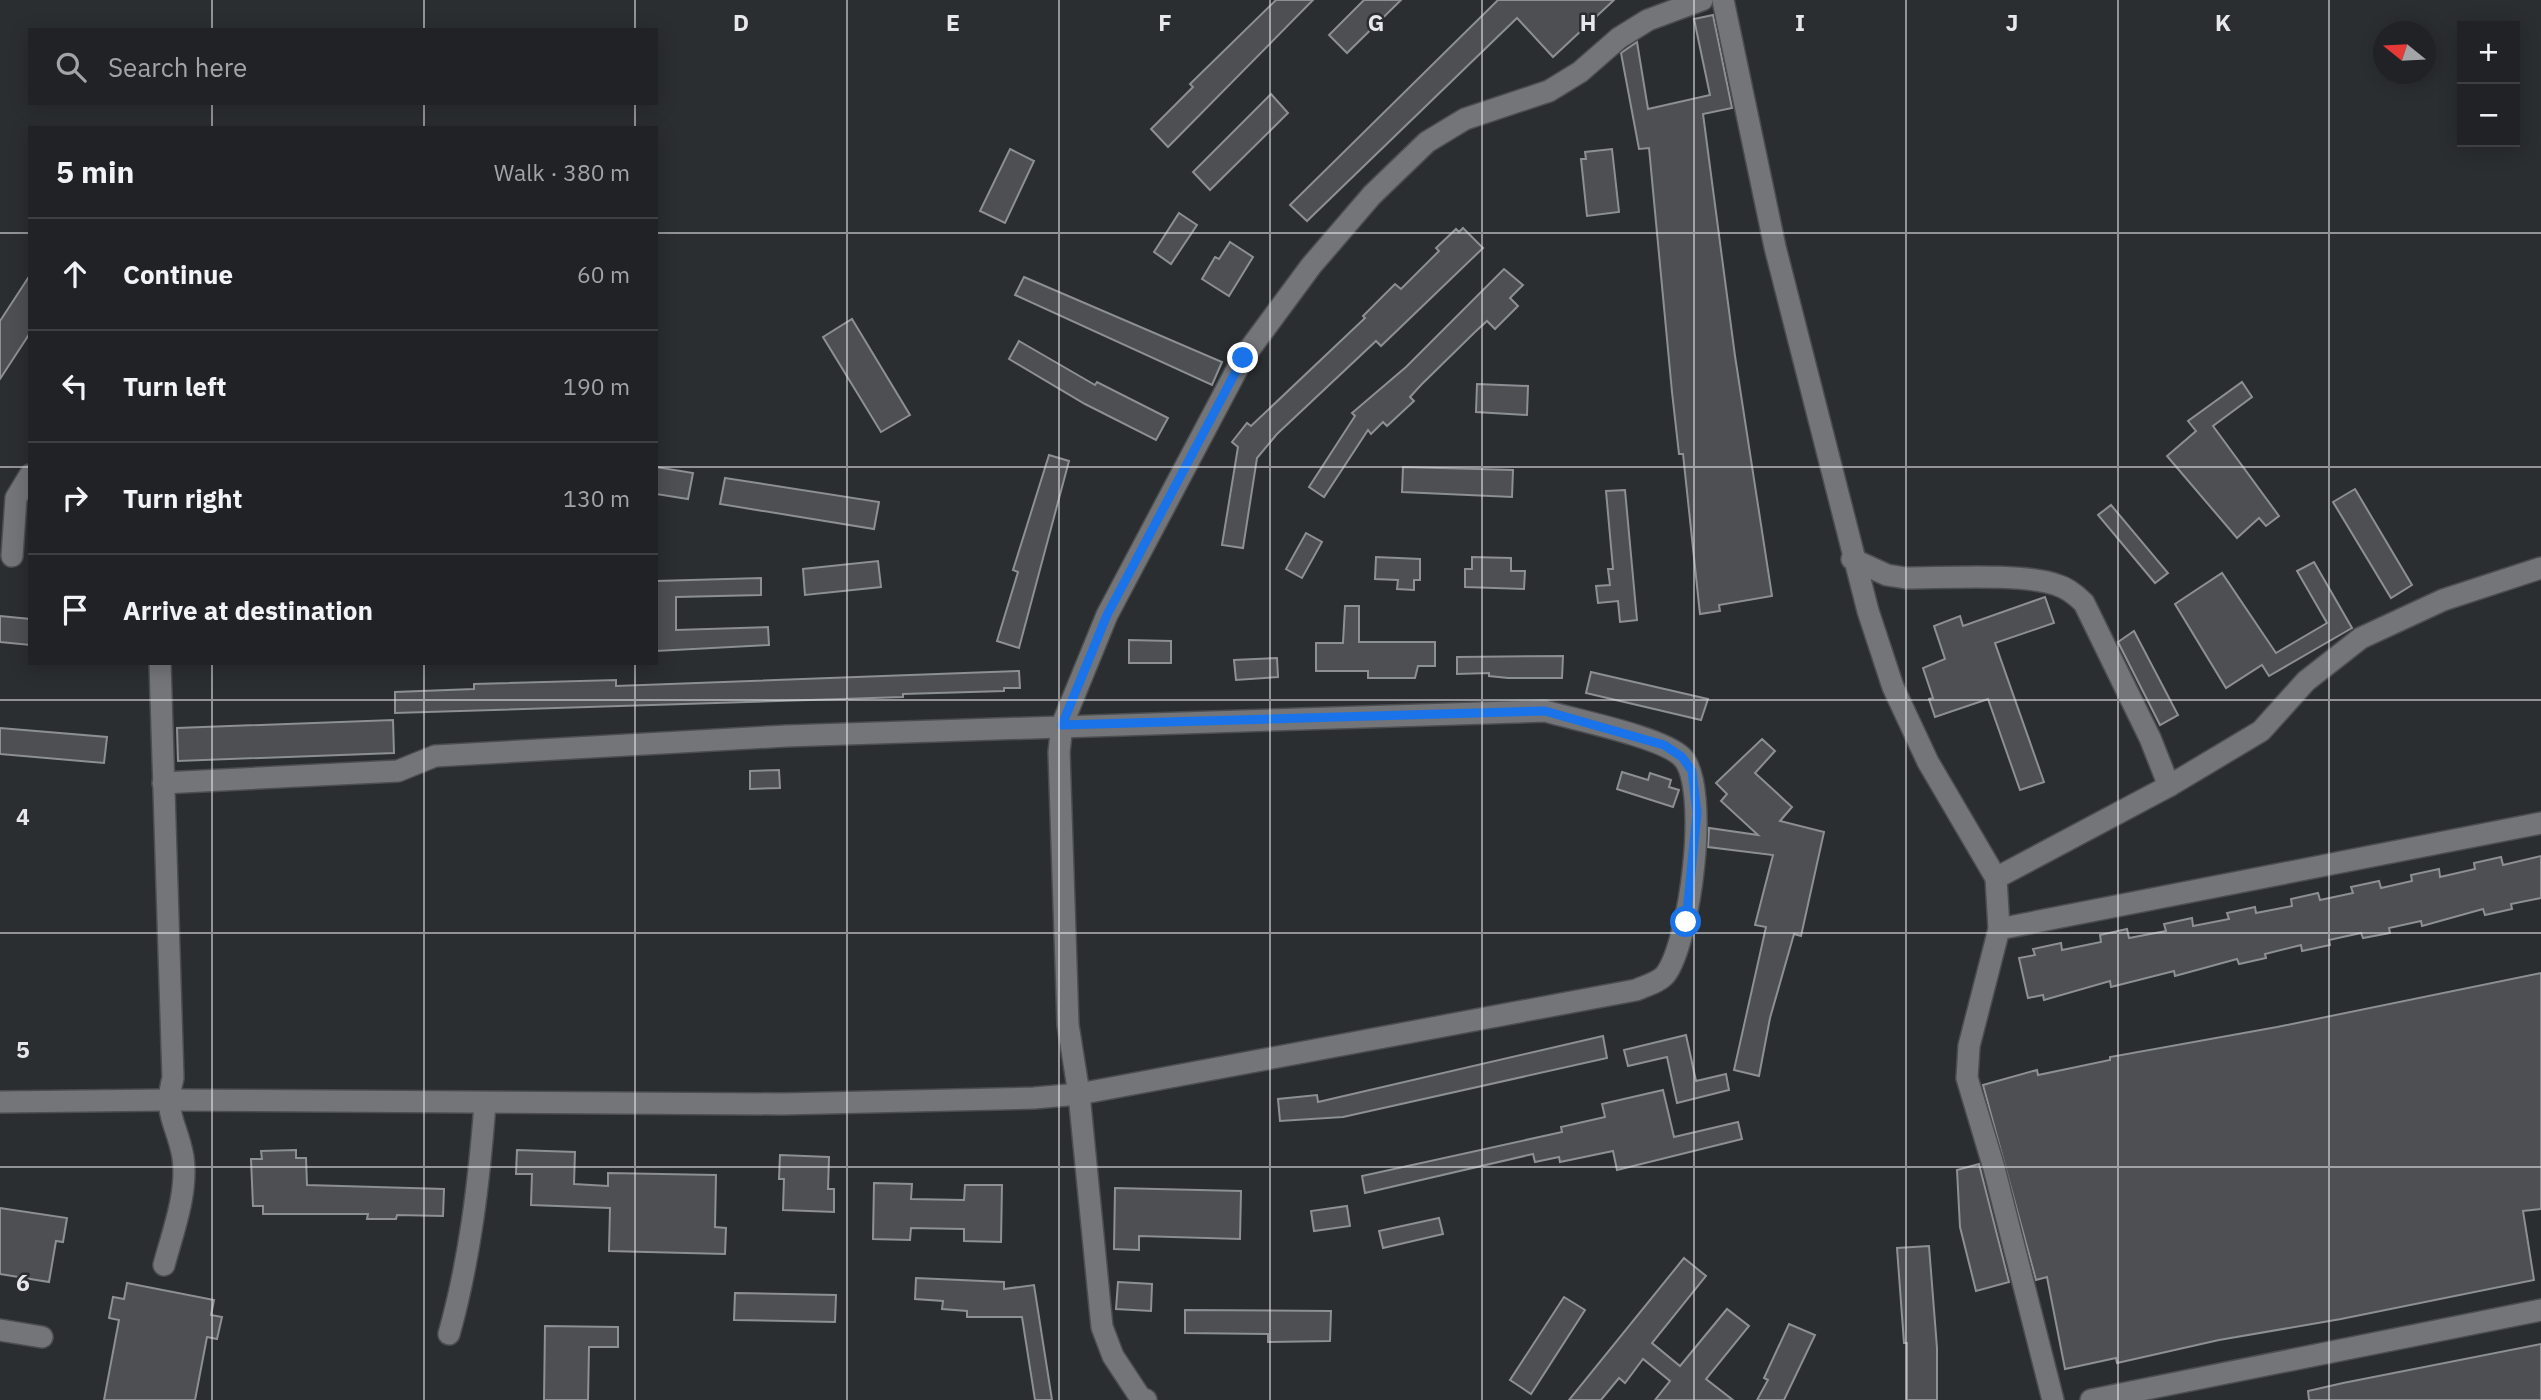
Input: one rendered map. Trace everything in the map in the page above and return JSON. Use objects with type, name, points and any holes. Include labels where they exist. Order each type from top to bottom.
[{"type":"street","points":[[1146,1400],[1140,1396],[1113,1356],[1102,1327],[1079,1094],[1068,1026],[1059,752],[1062,725],[1107,615],[1243,358],[1311,266],[1372,195],[1427,142],[1446,130],[1507,103],[1549,91],[1580,72],[1619,38],[1648,20],[1702,0]]},
{"type":"street","points":[[1723,0],[1775,247],[1852,559],[1893,687],[1928,762],[1996,878],[1999,929],[1969,1046],[1967,1078],[2000,1192],[2053,1400]]},
{"type":"street","points":[[14,556],[22,527],[16,498],[28,478]]},
{"type":"street","points":[[0,505],[22,527]]},
{"type":"street","points":[[1852,559],[1886,575],[1906,578],[2023,580],[2055,584],[2070,590],[2084,603],[2150,738],[2169,786]]},
{"type":"street","points":[[1996,878],[2169,786],[2261,731],[2306,681],[2361,638],[2443,600],[2541,568]]},
{"type":"street","points":[[160,665],[173,1078],[167,1100],[183,1158],[182,1195],[164,1265]]},
{"type":"street","points":[[0,1101],[782,1104],[1079,1094],[1636,990],[1664,977],[1678,951],[1686,922],[1697,813],[1692,771],[1682,757],[1664,745],[1545,711],[1062,725],[448,755],[435,756],[398,771],[163,783]]},
{"type":"street","points":[[1999,929],[2541,823]]},
{"type":"street","points":[[449,1334],[461,1292],[478,1188],[485,1104]]},
{"type":"street","points":[[2091,1400],[2541,1310]]},
{"type":"street","points":[[0,1330],[42,1337]]},
{"type":"building","points":[[1276,0],[1313,0],[1168,147],[1151,129],[1193,87],[1190,84]]},
{"type":"building","points":[[1364,0],[1401,0],[1347,53],[1329,35]]},
{"type":"building","points":[[1498,0],[1614,0],[1553,57],[1517,18],[1307,221],[1290,205]]},
{"type":"building","points":[[1713,15],[1732,108],[1703,114],[1735,356],[1772,596],[1719,605],[1720,611],[1700,614],[1683,454],[1679,454],[1672,392],[1649,148],[1639,149],[1621,53],[1637,42],[1648,109],[1710,95],[1694,19]]},
{"type":"building","points":[[1271,94],[1288,113],[1210,190],[1193,172]]},
{"type":"building","points":[[1010,149],[1034,161],[1005,223],[980,211]]},
{"type":"building","points":[[1612,149],[1619,212],[1587,216],[1581,159],[1586,159],[1585,152]]},
{"type":"building","points":[[1179,213],[1197,225],[1171,264],[1154,252]]},
{"type":"building","points":[[1463,228],[1483,248],[1381,346],[1376,341],[1277,434],[1257,458],[1243,548],[1222,545],[1238,447],[1232,442],[1247,423],[1251,426],[1365,318],[1363,316],[1395,284],[1401,289],[1439,251],[1436,248],[1456,229],[1459,232]]},
{"type":"building","points":[[1230,242],[1253,257],[1229,296],[1202,279],[1215,257],[1219,259]]},
{"type":"building","points":[[1504,269],[1523,285],[1510,298],[1518,306],[1495,329],[1487,321],[1421,385],[1410,397],[1414,401],[1387,426],[1383,422],[1371,434],[1368,430],[1324,497],[1309,487],[1355,416],[1352,413],[1406,367]]},
{"type":"building","points":[[1024,277],[1222,362],[1212,385],[1015,295]]},
{"type":"building","points":[[28,278],[28,336],[0,379],[0,321]]},
{"type":"building","points":[[852,319],[910,415],[881,432],[823,337]]},
{"type":"building","points":[[1019,341],[1095,385],[1097,382],[1168,418],[1156,440],[1085,404],[1009,359]]},
{"type":"building","points":[[2242,382],[2252,397],[2213,426],[2279,516],[2266,526],[2259,518],[2237,538],[2167,456],[2196,431],[2188,421]]},
{"type":"building","points":[[1477,384],[1528,386],[1527,415],[1476,412]]},
{"type":"building","points":[[1049,455],[1069,461],[1019,648],[997,641],[1018,572],[1013,570]]},
{"type":"building","points":[[658,467],[693,473],[688,499],[658,494]]},
{"type":"building","points":[[1403,467],[1513,470],[1512,497],[1402,492]]},
{"type":"building","points":[[725,478],[879,502],[874,529],[720,504]]},
{"type":"building","points":[[2355,489],[2412,585],[2391,598],[2333,502]]},
{"type":"building","points":[[1625,490],[1637,620],[1620,622],[1618,601],[1598,603],[1596,586],[1610,585],[1608,569],[1613,569],[1606,491]]},
{"type":"building","points":[[2111,505],[2168,573],[2155,583],[2098,515]]},
{"type":"building","points":[[1306,533],[1322,542],[1302,578],[1286,569]]},
{"type":"building","points":[[1376,557],[1420,559],[1420,580],[1414,580],[1414,590],[1397,589],[1398,580],[1375,579]]},
{"type":"building","points":[[1472,557],[1511,558],[1511,571],[1525,571],[1524,589],[1465,587],[1465,569],[1472,569]]},
{"type":"building","points":[[878,561],[881,587],[805,595],[803,569]]},
{"type":"building","points":[[2314,562],[2352,628],[2269,676],[2262,665],[2226,688],[2175,604],[2222,573],[2276,653],[2327,623],[2297,571]]},
{"type":"building","points":[[761,578],[761,595],[676,597],[676,630],[768,627],[769,645],[658,651],[658,581]]},
{"type":"building","points":[[2045,597],[2054,623],[1995,643],[2044,782],[2020,790],[1988,699],[1935,717],[1929,699],[1933,698],[1923,668],[1945,659],[1934,626],[1960,616],[1963,626]]},
{"type":"building","points":[[1345,606],[1359,606],[1359,642],[1435,642],[1435,666],[1418,666],[1415,678],[1368,678],[1368,671],[1316,671],[1316,643],[1343,643]]},
{"type":"building","points":[[0,616],[28,619],[28,645],[0,642]]},
{"type":"building","points":[[2134,631],[2178,715],[2160,725],[2118,642]]},
{"type":"building","points":[[1129,640],[1171,641],[1171,663],[1129,663]]},
{"type":"building","points":[[1563,656],[1562,678],[1508,678],[1489,676],[1489,673],[1457,674],[1457,657]]},
{"type":"building","points":[[1277,658],[1278,677],[1236,680],[1234,660]]},
{"type":"building","points":[[1019,671],[1020,688],[1004,688],[1004,691],[903,694],[903,697],[395,713],[395,692],[474,689],[474,684],[616,680],[616,686]]},
{"type":"building","points":[[1591,672],[1708,699],[1701,720],[1586,693]]},
{"type":"building","points":[[393,720],[394,753],[178,761],[177,728]]},
{"type":"building","points":[[0,728],[107,737],[104,763],[0,754]]},
{"type":"building","points":[[1762,739],[1775,751],[1755,773],[1792,807],[1780,821],[1824,832],[1801,936],[1794,934],[1770,1018],[1759,1076],[1734,1070],[1766,927],[1755,925],[1773,855],[1708,847],[1709,828],[1758,835],[1721,801],[1727,794],[1716,783]]},
{"type":"building","points":[[779,770],[780,788],[750,789],[750,771]]},
{"type":"building","points":[[1622,772],[1648,780],[1650,773],[1671,780],[1669,787],[1679,790],[1673,807],[1617,789]]},
{"type":"building","points":[[2541,856],[2541,898],[2511,904],[2512,909],[2485,915],[2483,909],[2422,926],[2421,921],[2389,928],[2390,933],[2363,938],[2361,933],[2329,940],[2330,945],[2302,951],[2301,945],[2265,954],[2266,958],[2239,964],[2237,959],[2175,976],[2174,971],[2111,987],[2110,981],[2044,1000],[2043,995],[2028,998],[2019,958],[2035,955],[2033,949],[2061,943],[2062,950],[2101,942],[2100,935],[2127,929],[2129,938],[2166,931],[2164,924],[2192,918],[2193,926],[2229,919],[2227,913],[2255,907],[2256,913],[2292,906],[2291,899],[2318,893],[2320,900],[2353,893],[2351,887],[2379,881],[2381,888],[2412,881],[2411,875],[2439,869],[2440,877],[2475,869],[2474,863],[2501,857],[2503,865]]},
{"type":"building","points":[[2541,973],[2541,1209],[2523,1211],[2534,1280],[2341,1319],[2219,1340],[2117,1363],[2116,1358],[2065,1369],[2047,1277],[2036,1280],[1983,1085],[2037,1070],[2038,1075],[2110,1060],[2110,1057],[2277,1027]]},
{"type":"building","points":[[1686,1035],[1696,1081],[1726,1074],[1729,1090],[1677,1103],[1667,1057],[1628,1066],[1624,1050]]},
{"type":"building","points":[[1603,1036],[1607,1058],[1343,1117],[1280,1121],[1278,1099],[1317,1095],[1318,1102]]},
{"type":"building","points":[[1663,1090],[1674,1137],[1738,1122],[1742,1139],[1617,1170],[1613,1151],[1560,1162],[1559,1157],[1535,1162],[1533,1154],[1365,1193],[1362,1176],[1562,1132],[1561,1127],[1605,1117],[1602,1104]]},
{"type":"building","points":[[296,1150],[296,1158],[306,1158],[307,1185],[444,1189],[443,1216],[397,1215],[396,1219],[367,1219],[368,1214],[263,1214],[263,1206],[253,1206],[251,1159],[262,1159],[261,1151]]},
{"type":"building","points":[[517,1150],[575,1152],[574,1184],[608,1186],[608,1173],[716,1175],[715,1227],[726,1228],[725,1254],[609,1251],[610,1208],[531,1205],[532,1174],[516,1174]]},
{"type":"building","points":[[780,1155],[829,1157],[828,1189],[834,1189],[834,1212],[783,1210],[784,1179],[779,1179]]},
{"type":"building","points":[[1979,1164],[2009,1282],[1976,1291],[1960,1227],[1957,1170]]},
{"type":"building","points":[[874,1183],[912,1184],[911,1199],[964,1200],[965,1185],[1002,1185],[1001,1242],[964,1241],[964,1229],[911,1228],[910,1240],[873,1239]]},
{"type":"building","points":[[1115,1188],[1241,1191],[1240,1239],[1139,1236],[1139,1250],[1114,1249]]},
{"type":"building","points":[[1347,1206],[1350,1226],[1314,1231],[1311,1211]]},
{"type":"building","points":[[0,1208],[67,1218],[63,1242],[56,1241],[49,1282],[0,1274]]},
{"type":"building","points":[[1439,1218],[1443,1234],[1383,1248],[1379,1231]]},
{"type":"building","points":[[1929,1246],[1937,1348],[1937,1400],[1907,1400],[1907,1343],[1904,1343],[1897,1248]]},
{"type":"building","points":[[1684,1258],[1706,1276],[1652,1343],[1680,1366],[1727,1309],[1749,1326],[1706,1379],[1733,1400],[1655,1400],[1670,1381],[1643,1359],[1625,1383],[1619,1378],[1601,1400],[1569,1400]]},
{"type":"building","points":[[916,1278],[1004,1282],[1004,1289],[1034,1285],[1052,1400],[1035,1400],[1022,1317],[967,1317],[967,1311],[942,1309],[943,1301],[915,1299]]},
{"type":"building","points":[[1118,1282],[1152,1284],[1151,1311],[1116,1309]]},
{"type":"building","points":[[127,1283],[214,1300],[211,1315],[222,1317],[217,1339],[207,1337],[195,1400],[104,1400],[119,1320],[109,1318],[113,1297],[124,1299]]},
{"type":"building","points":[[735,1293],[836,1295],[835,1322],[734,1320]]},
{"type":"building","points":[[1564,1297],[1585,1310],[1531,1394],[1510,1380]]},
{"type":"building","points":[[1185,1310],[1331,1311],[1330,1341],[1268,1342],[1268,1334],[1185,1333]]},
{"type":"building","points":[[1789,1324],[1815,1335],[1784,1400],[1757,1400],[1768,1380],[1764,1378]]},
{"type":"building","points":[[545,1326],[618,1327],[618,1347],[589,1347],[588,1400],[544,1400]]},
{"type":"building","points":[[2541,1344],[2541,1400],[2309,1400],[2308,1391]]},
{"type":"route","points":[[1243,358],[1107,615],[1062,725],[1545,711],[1664,745],[1682,757],[1692,771],[1697,813],[1686,922]]}]
